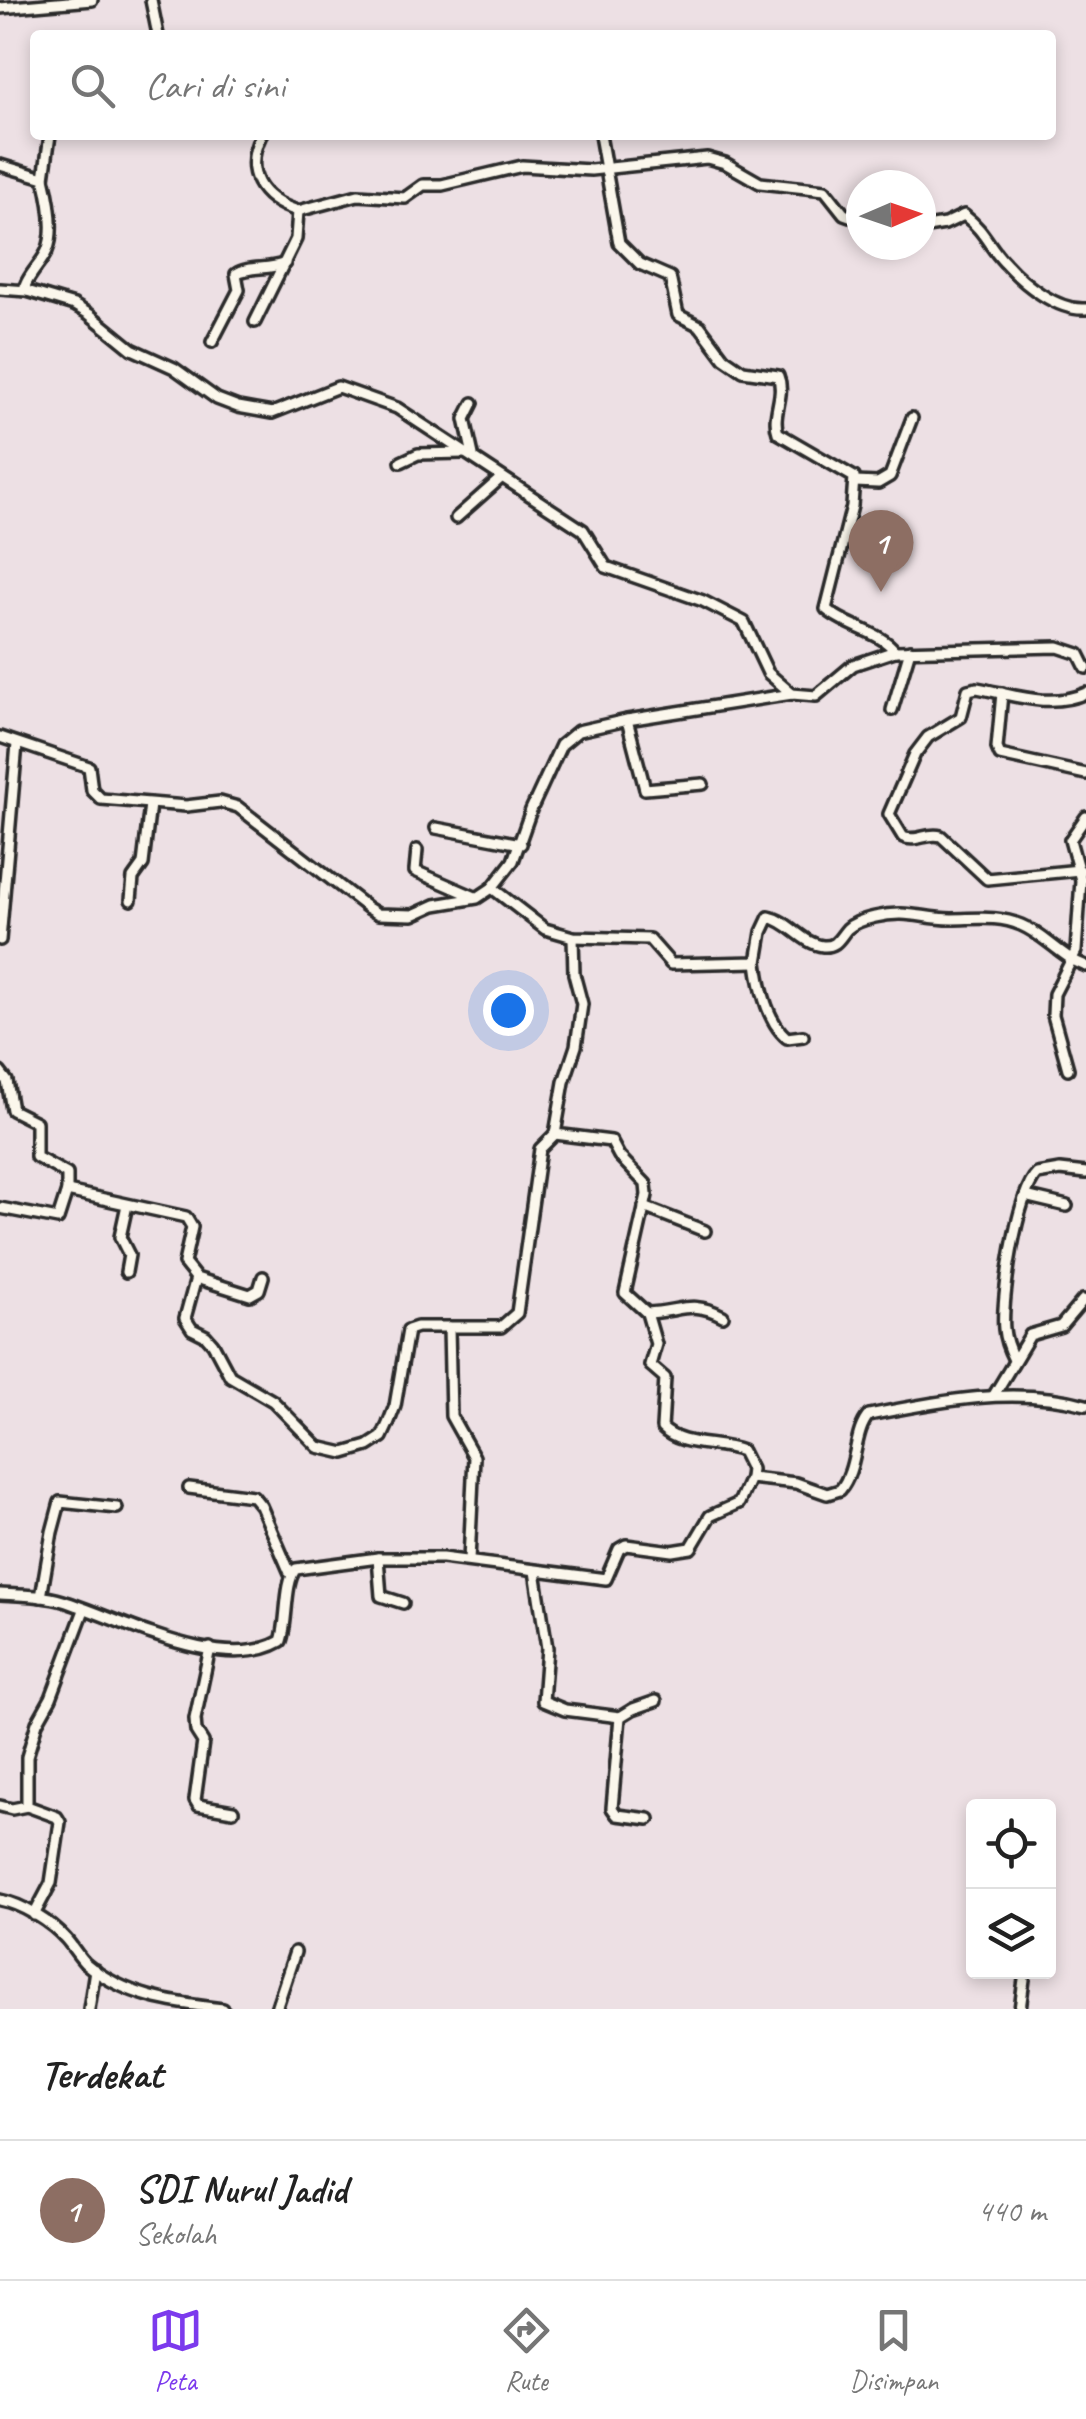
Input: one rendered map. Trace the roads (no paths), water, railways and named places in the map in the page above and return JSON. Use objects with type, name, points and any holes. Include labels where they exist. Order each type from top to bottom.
[{"type":"street","points":[[0,8],[92,0]]},
{"type":"street","points":[[151,0],[157,30]]},
{"type":"street","points":[[27,291],[29,276],[49,242],[44,178],[49,140]]},
{"type":"street","points":[[260,140],[252,162],[253,174],[278,201],[298,211],[358,195],[406,198],[423,186],[522,166],[608,170],[717,159],[760,183],[825,190],[846,215]]},
{"type":"street","points":[[601,140],[618,244],[640,264],[670,277],[678,315],[700,326],[724,358],[743,371],[778,376],[778,433],[846,470],[854,482],[826,609],[845,623],[886,641],[895,651]]},
{"type":"street","points":[[0,165],[44,178]]},
{"type":"street","points":[[255,322],[296,239],[298,211]]},
{"type":"street","points":[[936,226],[964,215],[985,232],[1002,260],[1022,279],[1065,307],[1086,309]]},
{"type":"street","points":[[212,342],[238,290],[236,274],[285,264]]},
{"type":"street","points":[[0,289],[27,291],[74,305],[132,349],[174,368],[217,398],[238,407],[272,413],[338,386],[396,408],[583,530],[606,567],[704,601],[744,622],[768,672],[792,694]]},
{"type":"street","points":[[470,455],[465,420],[473,403]]},
{"type":"street","points":[[854,482],[878,483],[890,476],[912,418]]},
{"type":"street","points":[[400,462],[418,454],[470,455]]},
{"type":"street","points":[[456,518],[501,478]]},
{"type":"street","points":[[0,737],[89,767],[92,790],[101,798],[186,806],[220,802],[238,807],[378,914],[413,915],[436,905],[478,898],[492,888],[513,861],[560,745],[578,731],[792,694],[816,696],[853,666],[895,651],[1058,647],[1078,654],[1086,668]]},
{"type":"street","points":[[892,710],[910,650]]},
{"type":"street","points":[[1080,870],[987,880],[940,836],[903,838],[888,814],[915,754],[928,737],[961,718],[968,690],[1002,692],[1038,702],[1086,693]]},
{"type":"street","points":[[1002,692],[997,748],[1000,755],[1086,774]]},
{"type":"street","points":[[628,720],[645,790],[703,784]]},
{"type":"street","points":[[0,940],[17,744]]},
{"type":"street","points":[[131,900],[133,878],[143,864],[150,804]]},
{"type":"street","points":[[1068,1069],[1052,1015],[1054,994],[1072,961],[1082,880],[1070,840],[1086,817]]},
{"type":"street","points":[[436,828],[521,844]]},
{"type":"street","points":[[418,850],[415,872],[478,898]]},
{"type":"street","points":[[492,888],[540,926],[573,938],[649,938],[670,964],[684,966],[756,962]]},
{"type":"street","points":[[804,1036],[787,1038],[780,1032],[760,988],[756,962],[769,918],[786,924],[812,943],[828,946],[859,922],[912,912],[946,918],[998,918],[1020,925],[1072,961],[1086,966]]},
{"type":"street","points":[[196,1278],[186,1313],[188,1323],[206,1336],[230,1376],[273,1400],[304,1436],[328,1452],[344,1453],[382,1437],[395,1406],[408,1330],[501,1326],[517,1314],[540,1149],[554,1134],[576,1046],[582,1004],[574,974],[573,938]]},
{"type":"street","points":[[0,1072],[7,1081],[12,1110],[36,1122],[36,1157],[66,1172],[67,1191],[60,1217],[55,1220],[0,1208]]},
{"type":"street","points":[[290,1574],[311,1566],[378,1558],[469,1560],[601,1580],[609,1575],[619,1549],[626,1545],[672,1552],[688,1550],[710,1516],[739,1503],[752,1469],[742,1451],[677,1438],[662,1428],[665,1378],[650,1364],[656,1344],[647,1312],[625,1293],[646,1184],[619,1156],[611,1141],[554,1134]]},
{"type":"street","points":[[1014,1360],[1006,1345],[1005,1288],[1025,1196],[1037,1174],[1060,1170],[1086,1173]]},
{"type":"street","points":[[67,1191],[189,1218],[192,1227],[184,1262],[196,1278],[250,1295],[259,1290],[263,1277]]},
{"type":"street","points":[[1025,1196],[1068,1206]]},
{"type":"street","points":[[126,1272],[130,1255],[120,1237],[127,1205]]},
{"type":"street","points":[[644,1207],[705,1231]]},
{"type":"street","points":[[994,1395],[1030,1335],[1061,1326],[1083,1300]]},
{"type":"street","points":[[647,1312],[672,1312],[698,1305],[723,1316]]},
{"type":"street","points":[[449,1327],[450,1416],[474,1457],[469,1560]]},
{"type":"street","points":[[750,1478],[796,1483],[834,1494],[845,1485],[868,1415],[994,1395],[1060,1399],[1086,1405]]},
{"type":"street","points":[[0,1594],[61,1600],[154,1636],[210,1648],[242,1652],[281,1641],[290,1574],[261,1506],[253,1496],[190,1488]]},
{"type":"street","points":[[41,1597],[60,1502],[117,1508]]},
{"type":"street","points":[[378,1558],[381,1596],[403,1603]]},
{"type":"street","points":[[535,1571],[547,1648],[543,1701],[565,1710],[620,1717],[633,1708],[656,1702]]},
{"type":"street","points":[[27,1806],[27,1757],[84,1610]]},
{"type":"street","points":[[210,1648],[195,1719],[203,1742],[195,1800],[198,1804],[233,1811]]},
{"type":"street","points":[[620,1717],[612,1808],[617,1815],[650,1818]]},
{"type":"street","points":[[0,1806],[27,1806],[57,1817],[60,1822],[50,1883],[34,1916]]},
{"type":"street","points":[[0,1900],[62,1935],[95,1970],[155,2000],[223,2009]]},
{"type":"street","points":[[276,2009],[294,1952]]},
{"type":"street","points":[[89,2009],[95,1970]]},
{"type":"street","points":[[1020,2009],[1024,1979]]},
{"type":"place","name":"SDI Nurul Jadid","points":[[881,592]]}]
